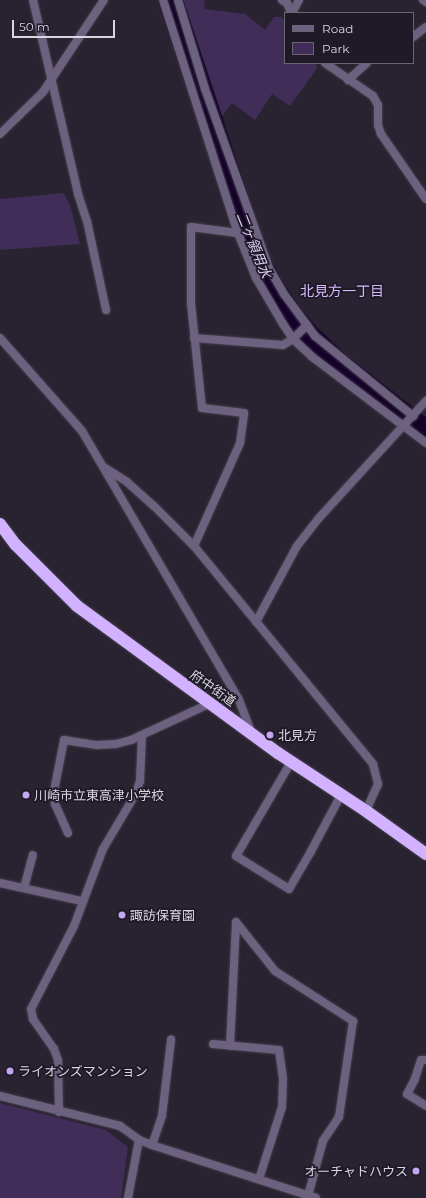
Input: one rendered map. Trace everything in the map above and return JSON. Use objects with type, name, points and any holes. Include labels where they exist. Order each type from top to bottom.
[{"type":"highway","name":"府中街道","points":[[0,524],[16,546],[77,606],[292,762],[366,811],[426,854]]},
{"type":"street","points":[[33,0],[36,22],[52,80],[78,194],[87,221],[106,310]]},
{"type":"street","points":[[0,134],[43,92],[104,0]]},
{"type":"street","points":[[163,0],[238,233],[256,278],[293,339],[311,356],[405,425],[426,443]]},
{"type":"street","points":[[178,0],[205,89],[269,268],[284,294],[315,336],[412,417]]},
{"type":"street","points":[[282,0],[287,3],[292,12]]},
{"type":"street","points":[[293,12],[299,0]]},
{"type":"street","points":[[414,36],[426,27]]},
{"type":"street","points":[[326,64],[373,96],[378,105],[378,125],[381,134],[426,198]]},
{"type":"street","points":[[348,80],[367,64]]},
{"type":"street","points":[[194,546],[240,443],[244,413],[202,408],[191,303],[191,227],[238,233]]},
{"type":"street","points":[[194,338],[283,345],[293,339],[307,325]]},
{"type":"street","points":[[0,338],[82,431],[239,700],[251,732]]},
{"type":"street","points":[[256,622],[302,540],[319,518],[426,401]]},
{"type":"street","points":[[104,468],[127,482],[154,506],[194,546],[373,764],[378,784],[366,811]]},
{"type":"street","points":[[68,833],[56,804],[54,791],[64,740],[97,745],[116,744],[211,703]]},
{"type":"street","points":[[59,1112],[58,1060],[54,1049],[33,1020],[31,1009],[74,926],[82,901],[103,849],[135,795],[140,782],[142,734]]},
{"type":"street","points":[[292,762],[236,856],[289,889],[310,854],[341,795]]},
{"type":"street","points":[[24,888],[33,855]]},
{"type":"street","points":[[0,883],[82,901]]},
{"type":"street","points":[[0,1097],[120,1126],[139,1140],[152,1145],[312,1197],[323,1141],[339,1117],[353,1021],[275,971],[236,922],[230,1046]]},
{"type":"street","points":[[152,1145],[162,1116],[171,1040]]},
{"type":"street","points":[[213,1044],[280,1050],[283,1079],[282,1107],[259,1179]]},
{"type":"street","points":[[426,1060],[422,1060],[408,1094],[426,1106]]},
{"type":"street","points":[[128,1198],[139,1140]]},
{"type":"green space","points":[[182,0],[205,0],[204,9],[245,14],[265,30],[274,17],[282,17],[284,21],[284,64],[315,64],[318,67],[290,106],[272,94],[255,120],[232,103],[221,118]]},
{"type":"green space","points":[[64,193],[71,208],[80,244],[0,250],[0,199]]},
{"type":"green space","points":[[0,1103],[106,1130],[128,1147],[121,1198],[0,1198]]},
{"type":"waterway","name":"二ヶ領用水","points":[[170,0],[248,234],[258,262],[271,286],[287,311],[306,334],[338,364],[426,433]]},
{"type":"place","name":"北見方","points":[[270,735]]},
{"type":"place","name":"川崎市立東高津小学校","points":[[26,795]]},
{"type":"place","name":"諏訪保育園","points":[[122,915]]},
{"type":"place","name":"ライオンズマンション","points":[[10,1071]]},
{"type":"place","name":"オーチャドハウス","points":[[416,1171]]},
{"type":"district","name":"北見方一丁目","points":[[342,291]]}]
